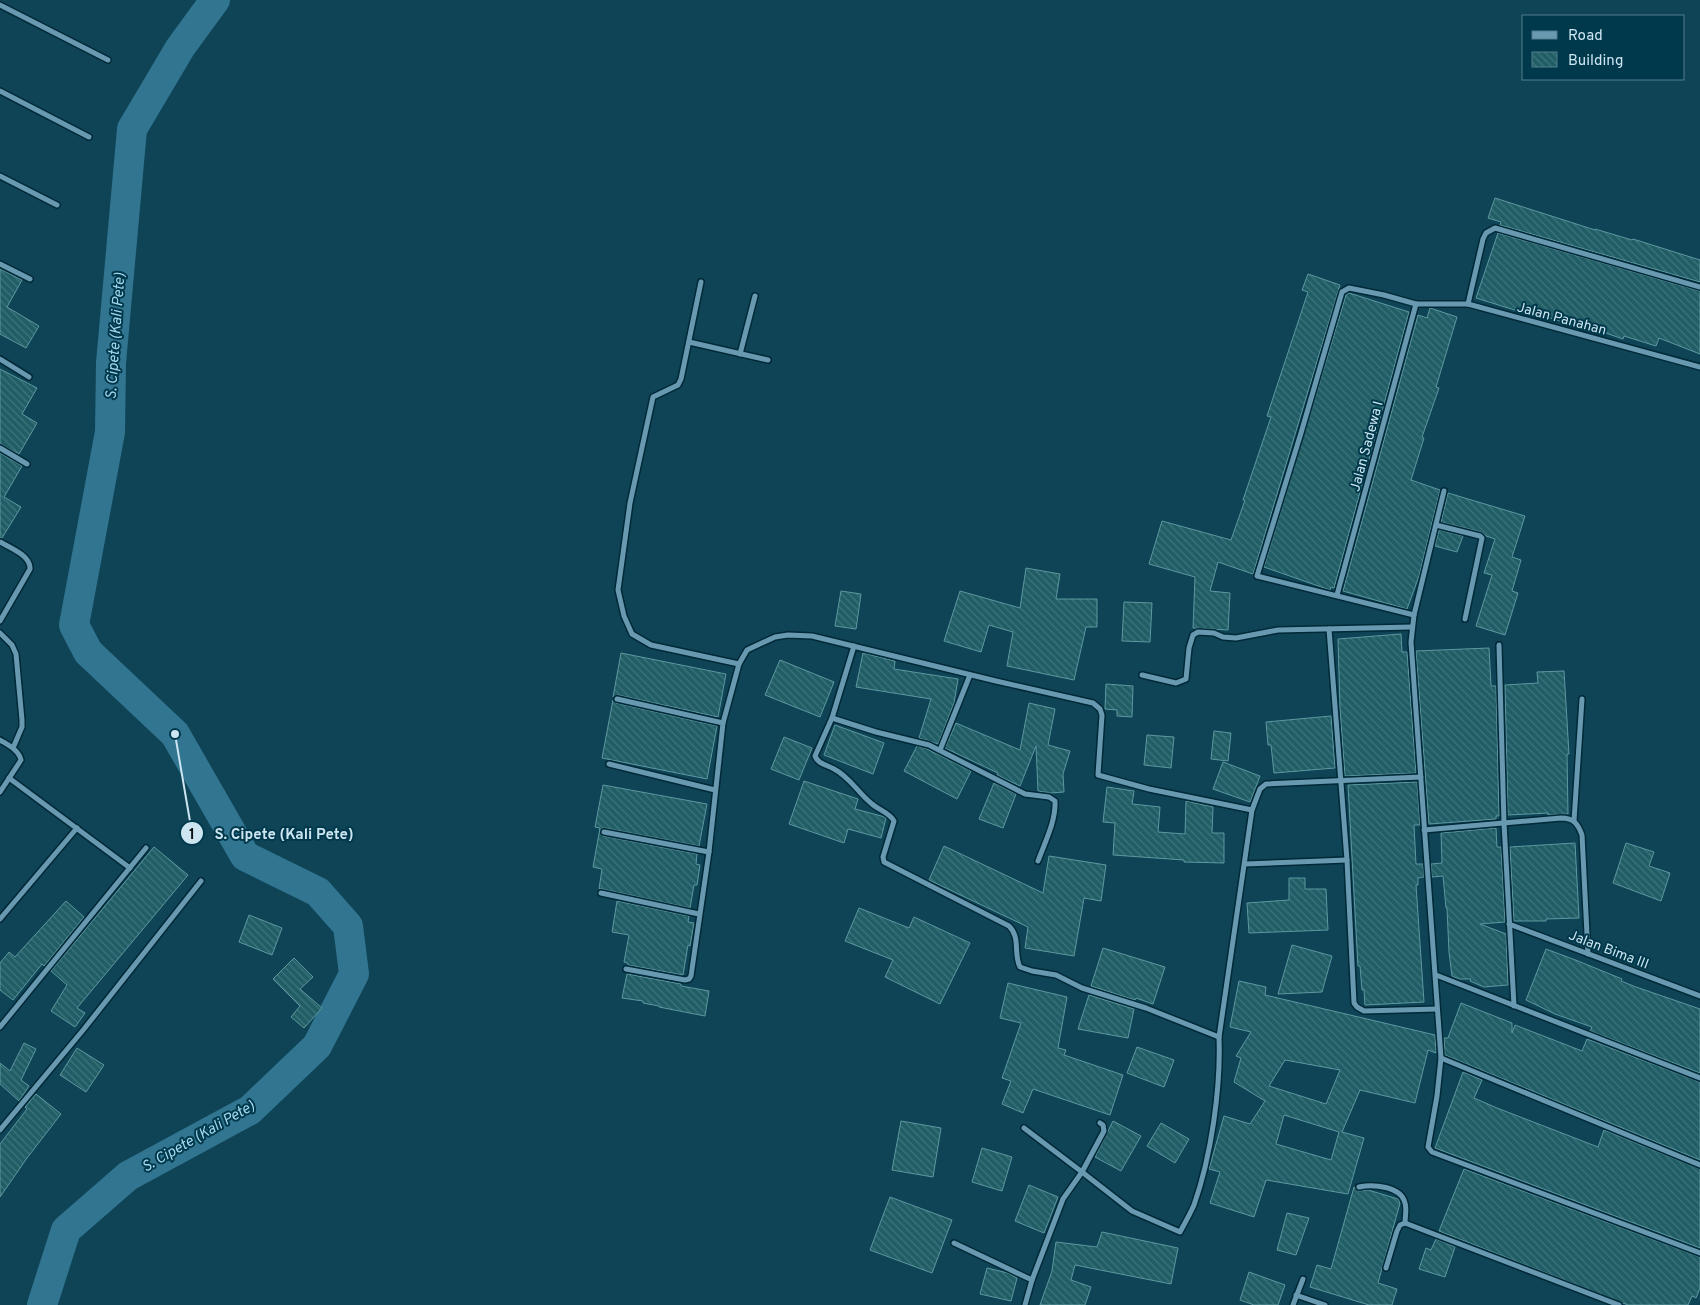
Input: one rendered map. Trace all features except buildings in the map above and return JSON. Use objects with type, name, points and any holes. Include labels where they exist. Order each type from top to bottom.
[{"type":"street","points":[[0,5],[108,60]]},
{"type":"street","points":[[0,91],[89,137]]},
{"type":"street","points":[[0,176],[57,205]]},
{"type":"street","points":[[1468,304],[1483,239],[1486,233],[1495,228],[1700,287]]},
{"type":"street","points":[[0,264],[30,279]]},
{"type":"street","points":[[701,282],[681,379],[678,385],[653,397],[630,503],[618,590],[624,616],[632,634],[651,645],[739,664]]},
{"type":"street","name":"Jalan Panahan","points":[[1337,595],[1257,576],[1342,292],[1349,288],[1416,304],[1468,304],[1700,367]]},
{"type":"street","points":[[740,354],[755,296]]},
{"type":"street","name":"Jalan Sadewa I","points":[[1337,595],[1416,304]]},
{"type":"street","points":[[689,342],[768,360]]},
{"type":"street","points":[[0,358],[29,377]]},
{"type":"street","points":[[0,448],[27,464]]},
{"type":"street","points":[[1444,491],[1414,615],[1411,642],[1441,1058],[1438,1096],[1429,1149],[1432,1152],[1700,1252]]},
{"type":"street","points":[[1436,525],[1482,538],[1465,619]]},
{"type":"street","points":[[0,542],[28,560],[30,569],[0,621]]},
{"type":"street","points":[[1337,595],[1414,615]]},
{"type":"street","points":[[1142,675],[1176,683],[1186,679],[1192,635],[1198,632],[1214,633],[1223,637],[1236,638],[1278,630],[1412,627]]},
{"type":"street","points":[[1329,629],[1347,860],[1354,1003],[1364,1011],[1438,1009]]},
{"type":"street","points":[[0,633],[12,645],[16,654],[22,727],[12,748]]},
{"type":"street","points":[[626,969],[685,980],[691,976],[709,852],[723,723],[739,664],[747,650],[775,637],[788,635],[829,639],[1093,703],[1098,706],[1102,715],[1097,773],[1101,777],[1252,810]]},
{"type":"street","points":[[1499,645],[1504,824],[1514,1006]]},
{"type":"street","points":[[854,646],[832,718],[816,753],[816,759],[845,776],[872,804],[892,817],[894,821],[882,857],[884,862],[1009,926],[1014,932],[1017,959],[1020,967],[1056,975],[1082,988],[1146,1008],[1219,1038]]},
{"type":"street","points":[[940,750],[970,674]]},
{"type":"street","points":[[617,699],[723,723]]},
{"type":"street","points":[[1574,821],[1582,699]]},
{"type":"street","points":[[832,718],[876,732],[929,745],[1025,794],[1049,798],[1055,801],[1052,824],[1038,861]]},
{"type":"street","points":[[0,740],[20,755],[20,762],[0,792]]},
{"type":"street","points":[[609,764],[715,790]]},
{"type":"street","points":[[1024,1128],[1132,1211],[1180,1232],[1193,1206],[1203,1174],[1216,1110],[1220,1060],[1219,1038],[1252,810],[1260,789],[1266,784],[1421,777]]},
{"type":"street","points":[[10,778],[130,868]]},
{"type":"street","points":[[1424,830],[1561,818],[1568,818],[1574,821],[1582,835],[1588,954]]},
{"type":"street","points":[[0,919],[76,828]]},
{"type":"street","points":[[604,832],[709,852]]},
{"type":"street","points":[[0,1027],[146,848]]},
{"type":"street","points":[[1245,864],[1347,860]]},
{"type":"street","points":[[0,1130],[84,1029],[201,881]]},
{"type":"street","points":[[601,893],[699,914]]},
{"type":"street","name":"Jalan Bima III","points":[[1509,924],[1700,996]]},
{"type":"street","points":[[1436,975],[1700,1078]]},
{"type":"street","points":[[1441,1058],[1700,1165]]},
{"type":"street","points":[[0,1120],[5,1124]]},
{"type":"street","points":[[1025,1305],[1032,1280],[1063,1200],[1082,1172],[1104,1130],[1100,1123]]},
{"type":"street","points":[[1359,1187],[1369,1185],[1386,1187],[1400,1194],[1406,1204],[1405,1223]]},
{"type":"street","points":[[1386,1268],[1397,1231],[1405,1223]]},
{"type":"street","points":[[1405,1223],[1619,1305]]},
{"type":"street","points":[[954,1243],[1032,1280]]},
{"type":"street","points":[[1293,1305],[1303,1279]]},
{"type":"street","points":[[1296,1295],[1326,1305]]},
{"type":"waterway","name":"S. Cipete (Kali Pete)","points":[[42,1305],[66,1230],[128,1176],[250,1110],[317,1046],[354,974],[348,926],[318,892],[245,856],[175,734],[88,652],[74,625],[110,432],[111,363],[132,129],[180,48],[215,0]]},
{"type":"place","name":"S. Cipete (Kali Pete)","points":[[175,734]]}]
